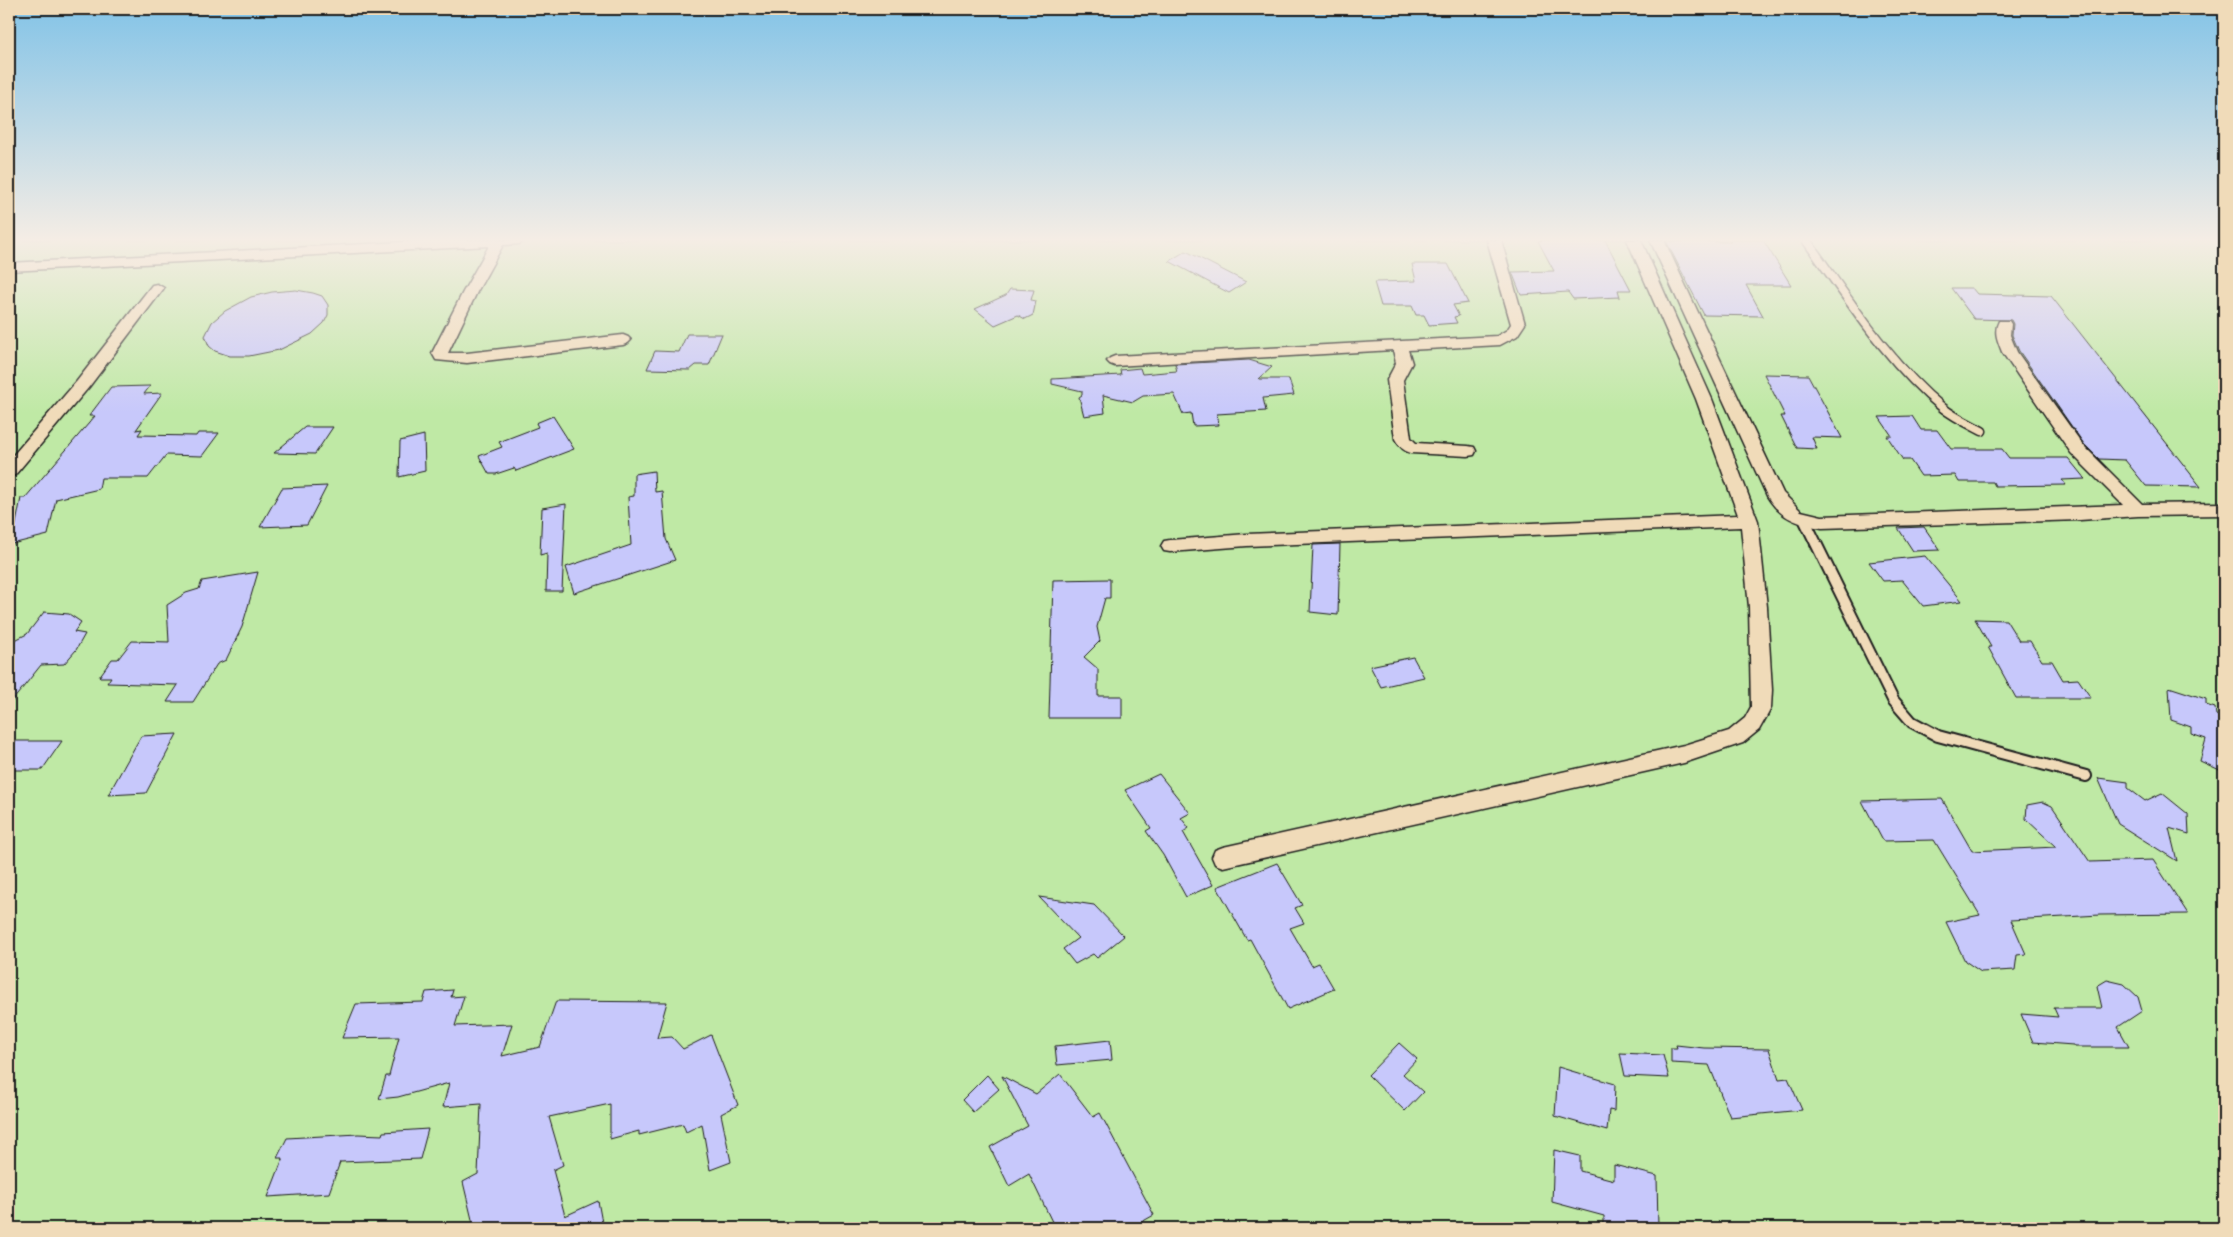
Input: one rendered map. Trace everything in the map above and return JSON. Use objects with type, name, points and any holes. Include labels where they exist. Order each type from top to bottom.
[{"type":"street","points":[[9,471],[83,384],[150,298]]},
{"type":"street","points":[[467,298],[440,353],[441,357],[467,358],[623,340]]},
{"type":"street","points":[[1115,361],[1500,340],[1512,333],[1518,324],[1510,298]]},
{"type":"street","points":[[1223,857],[1684,754],[1736,737],[1752,724],[1761,708],[1762,690],[1758,607],[1748,521],[1735,480],[1704,399],[1659,298]]},
{"type":"street","points":[[1684,298],[1776,496],[1790,513],[1804,519],[1842,521],[2080,514],[2138,510],[2224,509]]},
{"type":"street","points":[[2004,324],[2004,335],[2010,352],[2077,449],[2138,510]]},
{"type":"street","points":[[1399,346],[1404,363],[1395,380],[1403,439],[1411,448],[1468,450]]},
{"type":"street","points":[[1170,546],[1247,540],[1748,521]]},
{"type":"lane","points":[[1848,298],[1884,347],[1909,376],[1944,409],[1982,431]]},
{"type":"lane","points":[[1804,519],[1893,700],[1902,714],[1918,727],[1938,736],[2086,776]]},
{"type":"green space","points":[[9,298],[2224,298],[2224,1228],[9,1228]]},
{"type":"building","points":[[250,298],[323,298],[328,305],[328,315],[324,323],[312,334],[279,350],[249,356],[230,356],[215,351],[209,346],[205,336],[212,322],[225,311]]},
{"type":"building","points":[[1000,298],[1032,298],[1031,300],[1036,301],[1033,315],[1025,319],[1018,315],[995,325],[975,309]]},
{"type":"building","points":[[1379,298],[1465,298],[1468,303],[1453,305],[1459,316],[1454,317],[1457,323],[1429,325],[1424,315],[1416,315],[1412,306],[1381,306]]},
{"type":"building","points":[[1572,298],[1603,298],[1573,299]]},
{"type":"building","points":[[1695,298],[1753,298],[1763,316],[1704,315]]},
{"type":"building","points":[[1958,298],[2052,298],[2201,487],[2146,486],[2125,460],[2099,459],[2084,444],[2019,351],[2012,335],[2013,324],[2011,320],[1974,319]]},
{"type":"building","points":[[687,334],[722,334],[709,365],[696,365],[690,370],[647,369],[655,351],[679,352]]},
{"type":"building","points":[[1249,360],[1272,367],[1259,379],[1289,379],[1294,395],[1263,398],[1266,411],[1217,414],[1219,425],[1193,426],[1191,413],[1183,414],[1174,394],[1143,396],[1133,402],[1103,395],[1105,413],[1084,416],[1079,397],[1082,395],[1082,391],[1052,384],[1052,379],[1121,375],[1120,370],[1140,368],[1142,374],[1177,371],[1175,364]]},
{"type":"building","points":[[1764,374],[1808,375],[1842,438],[1812,437],[1817,449],[1797,448],[1781,416],[1785,416]]},
{"type":"building","points":[[150,386],[144,394],[162,393],[136,430],[142,429],[138,435],[196,436],[198,433],[219,433],[202,456],[166,455],[148,478],[101,478],[99,489],[56,499],[48,535],[12,544],[21,498],[25,498],[95,416],[89,416],[111,387]]},
{"type":"building","points":[[553,416],[574,449],[516,471],[514,468],[496,474],[489,474],[479,456],[502,447],[499,442],[538,427],[536,423]]},
{"type":"building","points":[[1912,416],[1921,430],[1937,430],[1951,449],[2002,449],[2009,458],[2068,458],[2085,479],[2062,480],[2066,485],[1995,486],[1993,482],[1959,482],[1955,475],[1921,476],[1910,460],[1903,460],[1887,436],[1892,436],[1879,417]]},
{"type":"building","points":[[305,427],[333,427],[315,454],[274,453]]},
{"type":"building","points":[[424,435],[425,471],[399,477],[400,441]]},
{"type":"building","points":[[654,471],[655,492],[662,491],[666,539],[675,560],[574,593],[566,567],[631,545],[628,497],[634,496],[634,474]]},
{"type":"building","points":[[327,486],[307,525],[260,527],[282,488]]},
{"type":"building","points":[[566,504],[562,591],[546,591],[547,553],[540,555],[542,508]]},
{"type":"building","points":[[1924,527],[1940,550],[1913,551],[1898,528]]},
{"type":"building","points":[[1340,544],[1338,615],[1310,612],[1313,545]]},
{"type":"building","points":[[1925,556],[1962,601],[1923,606],[1902,580],[1883,581],[1869,562]]},
{"type":"building","points":[[258,572],[242,627],[226,660],[217,664],[193,702],[167,702],[178,685],[107,683],[111,677],[99,677],[112,659],[118,659],[132,641],[169,642],[167,605],[186,593],[199,589],[202,581]]},
{"type":"building","points":[[1110,579],[1110,598],[1105,598],[1097,627],[1100,641],[1084,657],[1098,669],[1098,696],[1122,696],[1122,718],[1049,718],[1053,580]]},
{"type":"building","points":[[44,612],[69,614],[81,622],[74,632],[85,634],[76,650],[64,664],[41,665],[9,705],[9,643],[27,634]]},
{"type":"building","points":[[1975,619],[2006,620],[2019,641],[2030,641],[2042,661],[2052,661],[2063,680],[2078,679],[2091,698],[2016,698]]},
{"type":"building","points":[[1413,657],[1424,677],[1381,687],[1370,666]]},
{"type":"building","points":[[2169,687],[2206,699],[2206,705],[2215,708],[2216,715],[2224,718],[2224,760],[2222,771],[2200,761],[2206,739],[2191,734],[2191,727],[2171,720]]},
{"type":"building","points":[[177,734],[146,793],[108,795],[141,736]]},
{"type":"building","points":[[9,741],[62,741],[42,770],[9,770]]},
{"type":"building","points":[[1159,774],[1190,813],[1181,818],[1189,828],[1183,832],[1213,885],[1186,897],[1163,855],[1146,831],[1151,828],[1125,790]]},
{"type":"building","points":[[2098,778],[2128,782],[2128,788],[2145,801],[2162,793],[2188,814],[2189,834],[2169,828],[2177,861],[2118,824]]},
{"type":"building","points":[[1942,799],[1972,851],[2056,847],[2026,819],[2027,805],[2043,802],[2052,806],[2090,862],[2153,860],[2188,914],[2100,915],[2011,920],[2026,954],[2017,955],[2015,970],[1981,972],[1965,961],[1946,922],[1980,915],[1934,840],[1883,841],[1862,801]]},
{"type":"building","points":[[1277,863],[1302,905],[1295,908],[1304,923],[1290,928],[1312,966],[1319,963],[1334,989],[1288,1009],[1250,939],[1247,940],[1217,887]]},
{"type":"building","points":[[1039,897],[1094,905],[1124,936],[1097,958],[1093,954],[1075,964],[1063,949],[1078,938]]},
{"type":"building","points":[[2107,980],[2124,984],[2138,997],[2142,1011],[2118,1027],[2129,1047],[2074,1047],[2073,1045],[2033,1042],[2021,1014],[2058,1017],[2054,1008],[2102,1008],[2097,986]]},
{"type":"building","points":[[453,990],[451,997],[464,996],[455,1026],[512,1024],[502,1056],[540,1047],[556,1001],[667,1002],[657,1038],[672,1037],[683,1049],[711,1035],[738,1105],[721,1114],[731,1162],[710,1170],[702,1124],[686,1132],[683,1124],[639,1135],[639,1131],[610,1139],[610,1104],[549,1117],[563,1165],[553,1170],[565,1216],[598,1201],[603,1228],[474,1228],[463,1182],[478,1174],[481,1104],[443,1107],[449,1083],[398,1097],[379,1099],[386,1076],[389,1076],[399,1037],[342,1038],[356,1004],[423,1002],[426,992]]},
{"type":"building","points":[[1110,1040],[1112,1060],[1057,1065],[1055,1046]]},
{"type":"building","points":[[1399,1043],[1417,1059],[1403,1074],[1423,1092],[1405,1111],[1368,1075]]},
{"type":"building","points":[[1676,1045],[1704,1048],[1769,1049],[1779,1079],[1788,1078],[1802,1110],[1730,1117],[1709,1065],[1671,1063],[1671,1048],[1677,1048]]},
{"type":"building","points":[[1620,1053],[1663,1055],[1669,1078],[1625,1076]]},
{"type":"building","points":[[1558,1067],[1615,1084],[1614,1111],[1609,1110],[1607,1131],[1555,1116]]},
{"type":"building","points":[[1060,1074],[1093,1117],[1100,1113],[1154,1215],[1131,1228],[1055,1228],[1029,1174],[1009,1186],[990,1147],[1028,1126],[1002,1076],[1036,1094]]},
{"type":"building","points":[[987,1075],[999,1089],[973,1112],[962,1100]]},
{"type":"building","points":[[428,1129],[420,1159],[340,1162],[329,1193],[268,1197],[283,1158],[277,1158],[287,1138],[358,1134],[382,1135],[383,1132]]},
{"type":"building","points":[[1554,1150],[1580,1156],[1580,1171],[1614,1180],[1614,1165],[1657,1176],[1658,1228],[1604,1228],[1604,1216],[1552,1202]]}]
